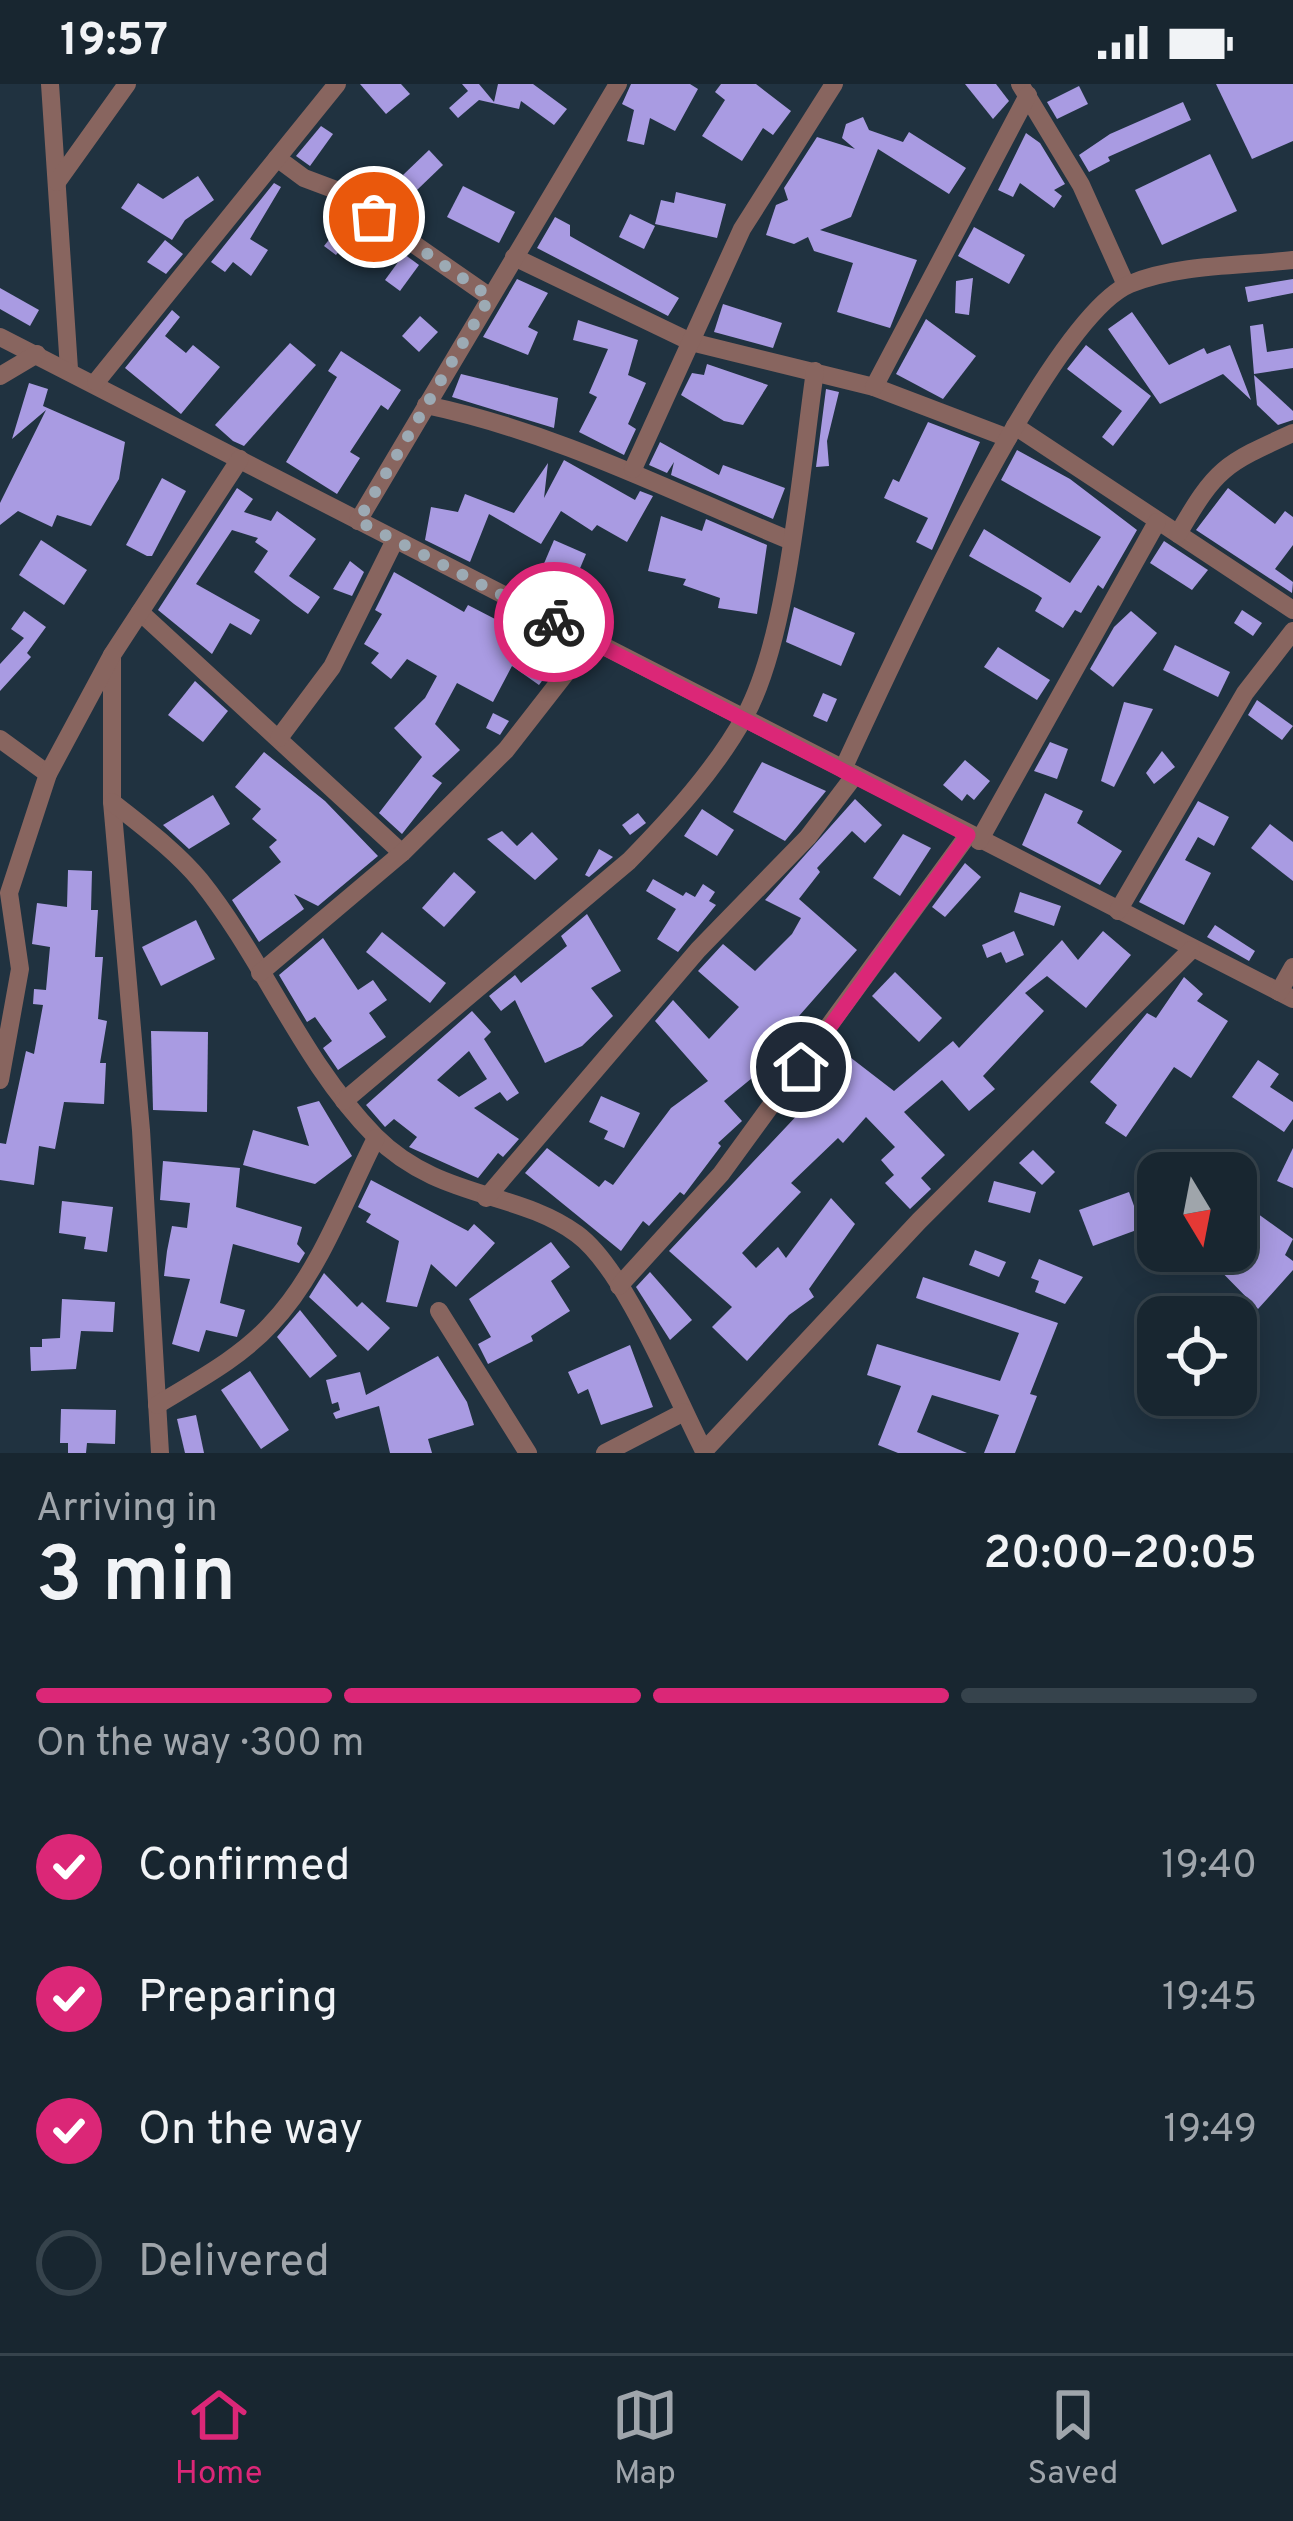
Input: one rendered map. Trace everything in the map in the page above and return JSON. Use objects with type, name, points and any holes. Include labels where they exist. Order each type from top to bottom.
[{"type":"street","points":[[50,84],[69,369]]},
{"type":"street","points":[[57,182],[127,84]]},
{"type":"street","points":[[96,382],[337,84]]},
{"type":"street","points":[[358,521],[618,84]]},
{"type":"street","points":[[633,469],[742,229],[834,84]]},
{"type":"street","points":[[1024,89],[1081,185],[1126,285]]},
{"type":"street","points":[[874,387],[1024,89]]},
{"type":"street","points":[[278,158],[304,178],[336,190],[490,297]]},
{"type":"street","points":[[514,257],[692,342],[874,387],[1012,432],[1293,610]]},
{"type":"street","points":[[487,1198],[698,950],[808,837],[849,772],[1012,432],[1082,324],[1126,285],[1293,260]]},
{"type":"street","points":[[0,337],[96,382],[395,541],[1286,996],[1293,967]]},
{"type":"street","points":[[0,376],[37,354]]},
{"type":"street","points":[[344,1101],[629,861],[671,819],[744,718],[769,653],[815,371]]},
{"type":"street","points":[[426,405],[512,425],[633,469],[789,540]]},
{"type":"street","points":[[1178,534],[1210,478],[1226,464],[1293,433]]},
{"type":"street","points":[[0,1080],[20,969],[4,912],[48,774],[112,655],[241,459]]},
{"type":"street","points":[[619,1286],[721,1174],[974,838],[1157,522]]},
{"type":"street","points":[[279,738],[332,667],[395,541]]},
{"type":"street","points":[[140,612],[403,853]]},
{"type":"street","points":[[1118,911],[1245,693],[1293,631]]},
{"type":"street","points":[[260,974],[403,853],[506,750],[591,640]]},
{"type":"street","points":[[112,655],[112,802],[141,1130],[160,1453]]},
{"type":"street","points":[[0,740],[48,774]]},
{"type":"street","points":[[112,802],[201,881],[344,1101],[376,1138],[446,1185],[580,1236],[619,1286],[705,1452],[919,1221],[1191,950]]},
{"type":"street","points":[[158,1405],[236,1356],[300,1289],[376,1138]]},
{"type":"street","points":[[439,1311],[528,1453]]},
{"type":"street","points":[[605,1453],[684,1412]]},
{"type":"building","points":[[360,84],[401,84],[410,94],[386,114]]},
{"type":"building","points":[[462,84],[479,84],[494,102],[498,84],[533,84],[567,109],[554,125],[521,101],[519,109],[479,100],[458,118],[449,108],[468,91]]},
{"type":"building","points":[[631,84],[690,84],[698,89],[675,131],[650,118],[644,145],[627,141],[634,110],[622,104]]},
{"type":"building","points":[[721,84],[756,84],[791,111],[773,135],[763,128],[742,161],[702,136],[725,100],[715,92]]},
{"type":"building","points":[[965,84],[996,84],[1009,101],[993,119]]},
{"type":"building","points":[[1216,84],[1293,84],[1293,141],[1252,159]]},
{"type":"building","points":[[1079,86],[1088,104],[1057,119],[1047,102]]},
{"type":"building","points":[[1183,102],[1191,120],[1108,157],[1110,161],[1089,172],[1079,155],[1110,134]]},
{"type":"building","points":[[863,117],[869,130],[903,142],[909,132],[966,168],[949,194],[878,149],[851,217],[820,230],[917,260],[890,328],[837,312],[853,263],[814,251],[808,237],[794,244],[766,235],[776,205],[788,200],[784,188],[817,137],[855,149],[842,138],[846,124]]},
{"type":"building","points":[[321,126],[333,134],[310,166],[296,156]]},
{"type":"building","points":[[1026,133],[1040,143],[1065,184],[1054,190],[1062,196],[1054,208],[1020,183],[1013,197],[998,190]]},
{"type":"building","points":[[429,150],[443,165],[417,190],[403,175]]},
{"type":"building","points":[[1210,154],[1237,211],[1162,245],[1135,190]]},
{"type":"building","points":[[198,176],[214,200],[185,220],[172,240],[121,208],[138,183],[163,199]]},
{"type":"building","points":[[274,183],[281,187],[250,239],[268,250],[251,276],[233,262],[225,272],[211,262]]},
{"type":"building","points":[[463,186],[515,212],[499,243],[447,217]]},
{"type":"building","points":[[676,192],[726,204],[717,238],[655,224],[661,200],[674,203]]},
{"type":"building","points":[[630,214],[655,226],[644,249],[619,237]]},
{"type":"building","points":[[555,217],[570,225],[570,236],[679,298],[668,316],[537,248]]},
{"type":"building","points":[[343,222],[356,230],[336,255],[324,246]]},
{"type":"building","points":[[974,227],[1025,255],[1009,284],[958,256]]},
{"type":"building","points":[[165,240],[183,254],[166,274],[147,262]]},
{"type":"building","points":[[404,254],[419,265],[400,291],[385,280]]},
{"type":"building","points":[[973,278],[969,315],[955,313],[956,281]]},
{"type":"building","points":[[517,279],[548,293],[528,327],[538,332],[528,355],[483,337]]},
{"type":"building","points":[[1293,279],[1293,293],[1248,302],[1245,287]]},
{"type":"building","points":[[0,288],[39,310],[30,326],[0,309]]},
{"type":"building","points":[[723,304],[782,323],[773,348],[714,332]]},
{"type":"building","points":[[172,310],[180,317],[165,336],[186,353],[193,345],[220,367],[181,414],[125,368]]},
{"type":"building","points":[[1132,312],[1169,365],[1204,348],[1207,354],[1230,345],[1251,400],[1223,374],[1160,404],[1108,329]]},
{"type":"building","points":[[420,316],[438,332],[419,352],[402,336]]},
{"type":"building","points":[[926,319],[976,356],[943,399],[896,374]]},
{"type":"building","points":[[578,320],[638,340],[628,375],[646,383],[628,424],[636,429],[624,455],[579,432],[597,397],[589,393],[608,349],[573,340]]},
{"type":"building","points":[[1263,324],[1267,352],[1293,348],[1293,368],[1254,374],[1250,326]]},
{"type":"building","points":[[290,343],[316,365],[244,446],[233,441],[215,425]]},
{"type":"building","points":[[1086,345],[1151,396],[1113,446],[1102,437],[1122,411],[1067,369]]},
{"type":"building","points":[[341,351],[401,390],[388,410],[381,405],[350,452],[360,458],[337,494],[286,462],[337,377],[328,371]]},
{"type":"building","points":[[707,364],[768,385],[743,425],[724,421],[681,395],[692,373],[704,375]]},
{"type":"building","points":[[461,374],[558,398],[554,428],[452,397]]},
{"type":"building","points":[[1254,375],[1293,411],[1293,420],[1278,425],[1257,405]]},
{"type":"building","points":[[29,383],[48,389],[43,406],[125,442],[119,479],[91,526],[57,515],[52,527],[18,511],[0,525],[0,503],[46,410],[12,439]]},
{"type":"building","points":[[826,389],[839,392],[827,441],[829,466],[816,467]]},
{"type":"building","points":[[928,422],[980,442],[932,550],[916,542],[928,518],[884,498],[893,479],[899,482]]},
{"type":"building","points":[[660,442],[719,475],[723,465],[785,488],[773,519],[671,475],[674,462],[667,473],[649,465]]},
{"type":"building","points":[[1017,450],[1070,479],[1137,530],[1103,589],[1098,585],[1081,613],[1075,610],[1063,628],[1035,611],[1042,598],[969,556],[984,529],[1070,583],[1101,537],[1001,480]]},
{"type":"building","points":[[564,460],[635,500],[640,491],[653,496],[627,542],[597,525],[592,531],[561,511],[541,544],[489,514],[470,562],[425,540],[431,507],[458,512],[465,494],[514,513],[548,463],[544,498]]},
{"type":"building","points":[[162,478],[186,491],[152,556],[147,556],[126,545]]},
{"type":"building","points":[[237,488],[253,499],[244,512],[271,521],[277,511],[316,539],[289,576],[320,597],[308,614],[294,604],[254,572],[268,551],[255,542],[258,538],[232,530],[196,584],[260,620],[251,635],[230,623],[212,654],[158,610]]},
{"type":"building","points":[[1228,488],[1275,524],[1285,511],[1293,517],[1293,545],[1275,569],[1293,582],[1292,593],[1196,530]]},
{"type":"building","points":[[661,516],[702,531],[706,519],[767,545],[757,614],[718,608],[720,598],[683,585],[686,579],[648,571]]},
{"type":"building","points":[[41,540],[87,570],[64,605],[19,575]]},
{"type":"building","points":[[554,540],[586,554],[563,609],[531,594]]},
{"type":"building","points":[[1164,541],[1208,570],[1192,590],[1150,563]]},
{"type":"building","points":[[350,561],[364,572],[352,596],[333,589]]},
{"type":"building","points":[[394,572],[464,612],[468,605],[528,636],[558,659],[539,685],[512,666],[493,702],[457,683],[435,724],[460,750],[432,776],[442,783],[402,834],[379,813],[422,757],[394,728],[425,698],[437,676],[407,659],[391,679],[371,663],[379,653],[364,644],[382,614],[375,610]]},
{"type":"building","points":[[794,607],[855,633],[841,666],[786,642]]},
{"type":"building","points":[[1242,610],[1262,623],[1253,636],[1234,623]]},
{"type":"building","points":[[24,611],[46,627],[27,653],[31,657],[0,691],[0,664],[24,638],[11,629]]},
{"type":"building","points":[[1131,611],[1157,633],[1113,687],[1090,669],[1114,627]]},
{"type":"building","points":[[1175,645],[1230,672],[1218,697],[1163,670]]},
{"type":"building","points":[[998,647],[1050,680],[1037,700],[984,667]]},
{"type":"building","points":[[195,681],[228,711],[203,742],[168,715]]},
{"type":"building","points":[[823,693],[837,699],[827,722],[813,716]]},
{"type":"building","points":[[1257,700],[1293,726],[1282,740],[1248,715]]},
{"type":"building","points":[[1124,702],[1153,709],[1114,787],[1101,781]]},
{"type":"building","points":[[493,713],[509,721],[500,735],[486,728]]},
{"type":"building","points":[[1050,742],[1068,749],[1057,779],[1034,771]]},
{"type":"building","points":[[1162,751],[1175,767],[1154,784],[1146,773]]},
{"type":"building","points":[[264,752],[325,801],[378,856],[318,906],[294,894],[304,909],[259,942],[232,900],[281,862],[269,847],[277,840],[252,819],[261,809],[235,787]]},
{"type":"building","points":[[965,760],[990,781],[974,800],[967,794],[962,801],[943,785]]},
{"type":"building","points":[[762,762],[826,791],[785,841],[733,812]]},
{"type":"building","points":[[1045,793],[1083,811],[1077,823],[1122,851],[1100,885],[1022,845]]},
{"type":"building","points":[[213,795],[230,824],[189,849],[163,825]]},
{"type":"building","points":[[855,799],[882,825],[865,843],[852,831],[817,868],[820,872],[799,899],[857,950],[799,1016],[803,1021],[771,1048],[779,1056],[724,1101],[742,1121],[718,1143],[721,1146],[684,1195],[680,1192],[649,1226],[643,1221],[621,1251],[525,1173],[547,1148],[599,1187],[605,1180],[613,1185],[671,1108],[708,1081],[655,1021],[673,1000],[709,1039],[739,1007],[698,971],[723,944],[755,971],[792,934],[801,918],[765,900]]},
{"type":"building","points":[[1198,801],[1229,817],[1214,846],[1198,837],[1185,860],[1211,873],[1184,925],[1139,902]]},
{"type":"building","points":[[702,809],[734,830],[717,856],[684,836]]},
{"type":"building","points":[[638,813],[646,823],[630,835],[622,825]]},
{"type":"building","points":[[1270,824],[1293,842],[1293,881],[1251,848]]},
{"type":"building","points":[[502,831],[517,846],[532,832],[558,859],[535,880],[487,839]]},
{"type":"building","points":[[903,834],[931,848],[900,896],[873,878]]},
{"type":"building","points":[[599,849],[613,857],[589,877],[585,875]]},
{"type":"building","points":[[965,863],[981,877],[945,917],[932,907]]},
{"type":"building","points":[[68,870],[92,871],[91,910],[98,910],[95,957],[103,957],[98,1019],[107,1021],[100,1063],[106,1063],[104,1104],[64,1102],[55,1149],[39,1146],[34,1185],[0,1180],[0,1143],[6,1144],[26,1051],[34,1054],[43,1005],[33,1004],[34,989],[46,990],[50,947],[32,944],[37,903],[67,907]]},
{"type":"building","points":[[454,872],[476,892],[444,927],[422,908]]},
{"type":"building","points":[[653,879],[683,896],[686,892],[695,897],[703,884],[715,892],[709,901],[716,905],[678,952],[657,939],[676,909],[646,891]]},
{"type":"building","points":[[1020,892],[1061,906],[1054,926],[1014,912]]},
{"type":"building","points":[[587,914],[621,971],[591,988],[613,1016],[582,1046],[545,1063],[515,1000],[501,1011],[489,996],[515,975],[521,983],[567,946],[561,936]]},
{"type":"building","points":[[196,920],[215,959],[161,986],[142,947]]},
{"type":"building","points":[[1215,925],[1255,951],[1249,961],[1207,937]]},
{"type":"building","points":[[1014,931],[1024,955],[1006,963],[1001,952],[987,958],[982,945]]},
{"type":"building","points":[[1103,931],[1131,955],[1086,1008],[1047,976],[1025,993],[1044,1011],[983,1076],[995,1089],[969,1111],[942,1080],[904,1112],[945,1155],[921,1178],[931,1189],[910,1209],[885,1183],[894,1175],[881,1160],[895,1147],[866,1117],[843,1143],[838,1138],[791,1183],[801,1192],[742,1253],[756,1268],[778,1247],[786,1258],[831,1198],[855,1224],[809,1289],[814,1297],[789,1315],[747,1361],[712,1327],[732,1307],[669,1251],[803,1109],[796,1103],[817,1079],[811,1074],[833,1044],[894,1091],[953,1041],[959,1048],[1062,940],[1078,960]]},
{"type":"building","points":[[382,932],[446,983],[430,1003],[366,952]]},
{"type":"building","points":[[323,938],[358,990],[373,980],[387,1000],[369,1013],[386,1037],[338,1070],[323,1048],[332,1041],[315,1017],[307,1022],[279,975]]},
{"type":"building","points":[[895,972],[942,1018],[919,1042],[872,996]]},
{"type":"building","points":[[1184,977],[1203,994],[1197,1001],[1228,1021],[1191,1078],[1174,1067],[1126,1137],[1105,1123],[1117,1105],[1090,1082],[1147,1013],[1156,1018]]},
{"type":"building","points":[[472,1011],[491,1032],[484,1039],[519,1093],[507,1101],[500,1092],[474,1108],[519,1139],[503,1157],[498,1153],[478,1178],[409,1147],[417,1137],[394,1119],[385,1127],[366,1105]],"holes":[[[469,1051],[487,1079],[459,1097],[437,1080]]]},
{"type":"building","points":[[151,1031],[208,1032],[207,1112],[153,1110]]},
{"type":"building","points":[[1258,1060],[1279,1074],[1270,1087],[1293,1102],[1293,1119],[1284,1132],[1232,1097]]},
{"type":"building","points":[[601,1096],[640,1113],[624,1148],[604,1139],[608,1131],[589,1122]]},
{"type":"building","points":[[319,1101],[352,1156],[315,1184],[243,1165],[253,1130],[309,1146],[297,1107]]},
{"type":"building","points":[[1293,1148],[1293,1188],[1277,1181]]},
{"type":"building","points":[[1033,1150],[1055,1172],[1042,1185],[1019,1163]]},
{"type":"building","points":[[163,1161],[240,1168],[236,1207],[302,1227],[297,1244],[305,1253],[299,1263],[233,1244],[220,1303],[245,1310],[237,1337],[206,1330],[199,1352],[172,1344],[190,1279],[164,1276],[167,1251],[172,1226],[187,1228],[190,1203],[160,1200]]},
{"type":"building","points":[[371,1180],[468,1231],[474,1224],[495,1243],[456,1287],[431,1264],[417,1307],[386,1302],[399,1241],[366,1222],[371,1214],[358,1207]]},
{"type":"building","points":[[994,1181],[1036,1192],[1030,1213],[988,1202]]},
{"type":"building","points":[[1129,1192],[1137,1230],[1093,1246],[1079,1210]]},
{"type":"building","points":[[62,1201],[113,1207],[107,1252],[84,1249],[86,1237],[59,1233]]},
{"type":"building","points":[[1257,1213],[1293,1239],[1285,1255],[1293,1261],[1293,1270],[1258,1309],[1257,1296],[1245,1296],[1222,1272],[1257,1272]]},
{"type":"building","points":[[551,1242],[570,1267],[551,1281],[570,1311],[531,1336],[533,1341],[488,1364],[478,1344],[491,1337],[469,1299]]},
{"type":"building","points":[[975,1250],[1006,1262],[999,1277],[969,1265]]},
{"type":"building","points":[[1039,1259],[1083,1277],[1065,1304],[1035,1292],[1039,1281],[1031,1278]]},
{"type":"building","points":[[650,1272],[692,1320],[670,1340],[636,1287]]},
{"type":"building","points":[[324,1273],[357,1307],[362,1302],[390,1328],[368,1351],[309,1297]]},
{"type":"building","points":[[923,1277],[1058,1323],[1030,1394],[1037,1396],[1015,1453],[984,1453],[999,1415],[932,1395],[917,1432],[967,1453],[898,1453],[878,1445],[901,1386],[867,1375],[877,1344],[1000,1381],[1019,1333],[916,1298]]},
{"type":"building","points":[[62,1299],[115,1302],[113,1332],[81,1331],[76,1369],[31,1371],[30,1347],[42,1347],[42,1339],[60,1338]]},
{"type":"building","points":[[300,1310],[337,1356],[310,1378],[277,1337]]},
{"type":"building","points":[[630,1345],[653,1407],[601,1425],[588,1389],[578,1394],[568,1372]]},
{"type":"building","points":[[438,1356],[467,1402],[474,1425],[428,1439],[432,1453],[390,1453],[379,1406],[336,1419],[333,1413],[340,1410],[338,1402],[332,1404],[326,1380],[360,1372],[366,1395]]},
{"type":"building","points":[[250,1371],[289,1430],[261,1449],[221,1390]]},
{"type":"building","points":[[61,1409],[116,1410],[115,1444],[87,1443],[86,1453],[68,1453],[68,1443],[60,1443]]},
{"type":"building","points":[[196,1415],[204,1453],[185,1453],[177,1419]]},
{"type":"way so far","points":[[374,217],[490,297],[358,521],[554,622]]},
{"type":"route","points":[[554,622],[968,835],[801,1067]]}]
